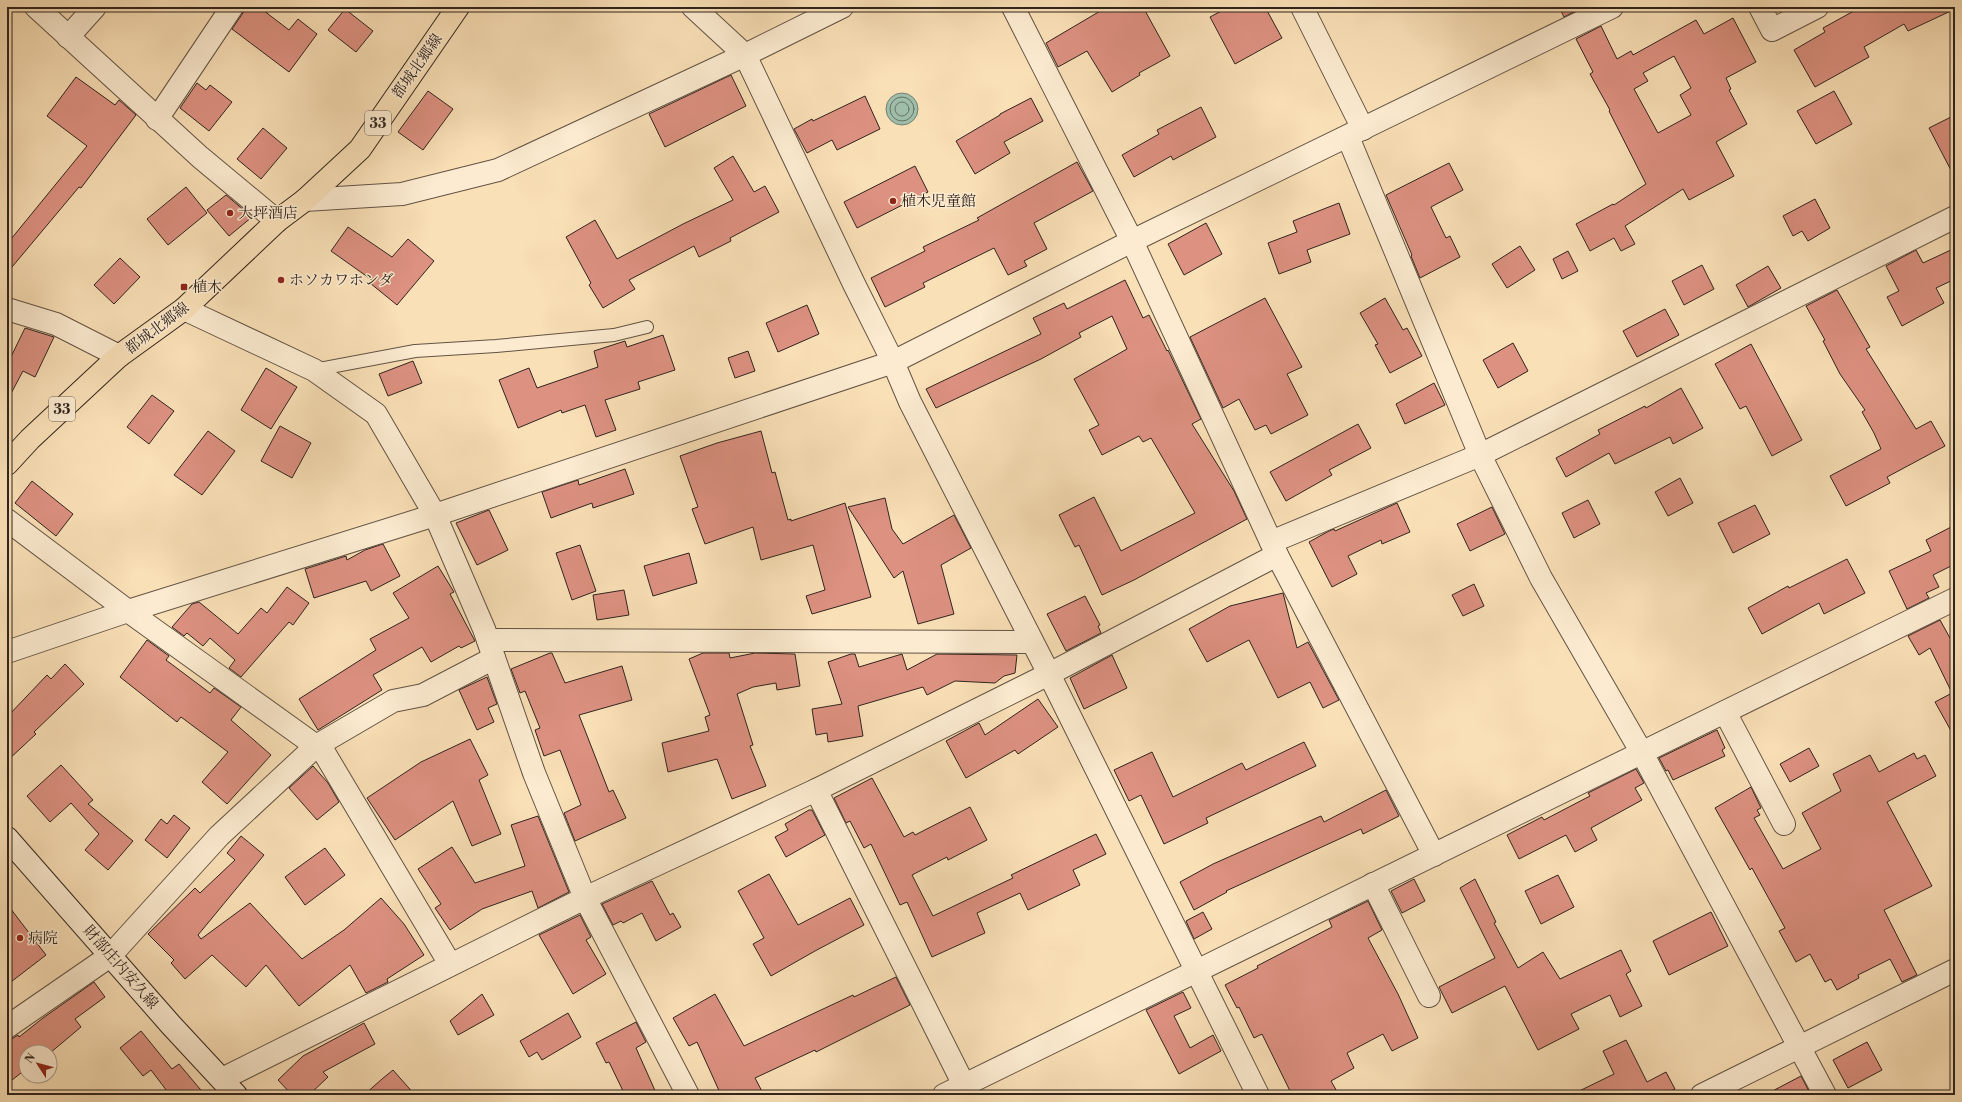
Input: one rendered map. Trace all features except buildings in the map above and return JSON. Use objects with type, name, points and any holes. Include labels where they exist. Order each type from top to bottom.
[{"type":"main road","name":"都城北郷線","points":[[7,464],[30,439],[119,356],[184,309],[277,221],[305,200],[360,149],[458,7]]},
{"type":"street","points":[[36,7],[157,119],[277,221]]},
{"type":"street","points":[[68,37],[95,7]]},
{"type":"street","points":[[157,119],[232,7]]},
{"type":"street","points":[[693,7],[745,56],[893,362],[910,402],[1049,674],[1258,1095]]},
{"type":"street","points":[[305,200],[402,194],[498,170],[745,56],[842,7]]},
{"type":"street","points":[[1013,7],[1132,241],[1274,549],[1434,855]]},
{"type":"street","points":[[1302,7],[1355,133],[1480,455],[1541,578],[1642,753],[1801,1047],[1825,1095]]},
{"type":"street","points":[[7,652],[128,611],[435,515],[893,362],[1132,241],[1612,7]]},
{"type":"street","points":[[1760,7],[1772,30],[1817,7]]},
{"type":"street","points":[[229,1087],[450,964],[585,898],[816,790],[1049,674],[1274,549],[1480,455],[1955,217]]},
{"type":"street","points":[[7,309],[56,324],[119,356]]},
{"type":"street","points":[[184,309],[314,370],[376,414],[435,515],[491,649],[534,773],[585,898],[688,1095]]},
{"type":"street","points":[[7,520],[128,611],[317,745],[450,964]]},
{"type":"street","points":[[944,1095],[967,1090],[1197,971],[1955,599]]},
{"type":"street","points":[[7,1027],[110,956],[219,836],[317,745],[393,701],[423,695],[491,649],[1032,642]]},
{"type":"street","points":[[1725,712],[1784,824]]},
{"type":"street","points":[[816,790],[967,1090]]},
{"type":"street","name":"財部庄内安久線","points":[[7,838],[110,956],[229,1087]]},
{"type":"street","points":[[1373,884],[1429,996]]},
{"type":"street","points":[[1702,1095],[1955,970]]},
{"type":"lane","points":[[314,370],[414,351],[496,346],[614,335],[647,327]]},
{"type":"water","points":[[899,93],[905,93],[915,100],[918,109],[917,115],[911,122],[905,125],[899,125],[889,118],[886,112],[886,106],[893,96]]},
{"type":"place","name":"植木児童館","points":[[893,201]]},
{"type":"place","name":"大坪酒店","points":[[230,213]]},
{"type":"place","name":"ホソカワホンダ","points":[[281,280]]},
{"type":"place","name":"植木","points":[[184,287]]},
{"type":"place","name":"病院","points":[[20,938]]}]
